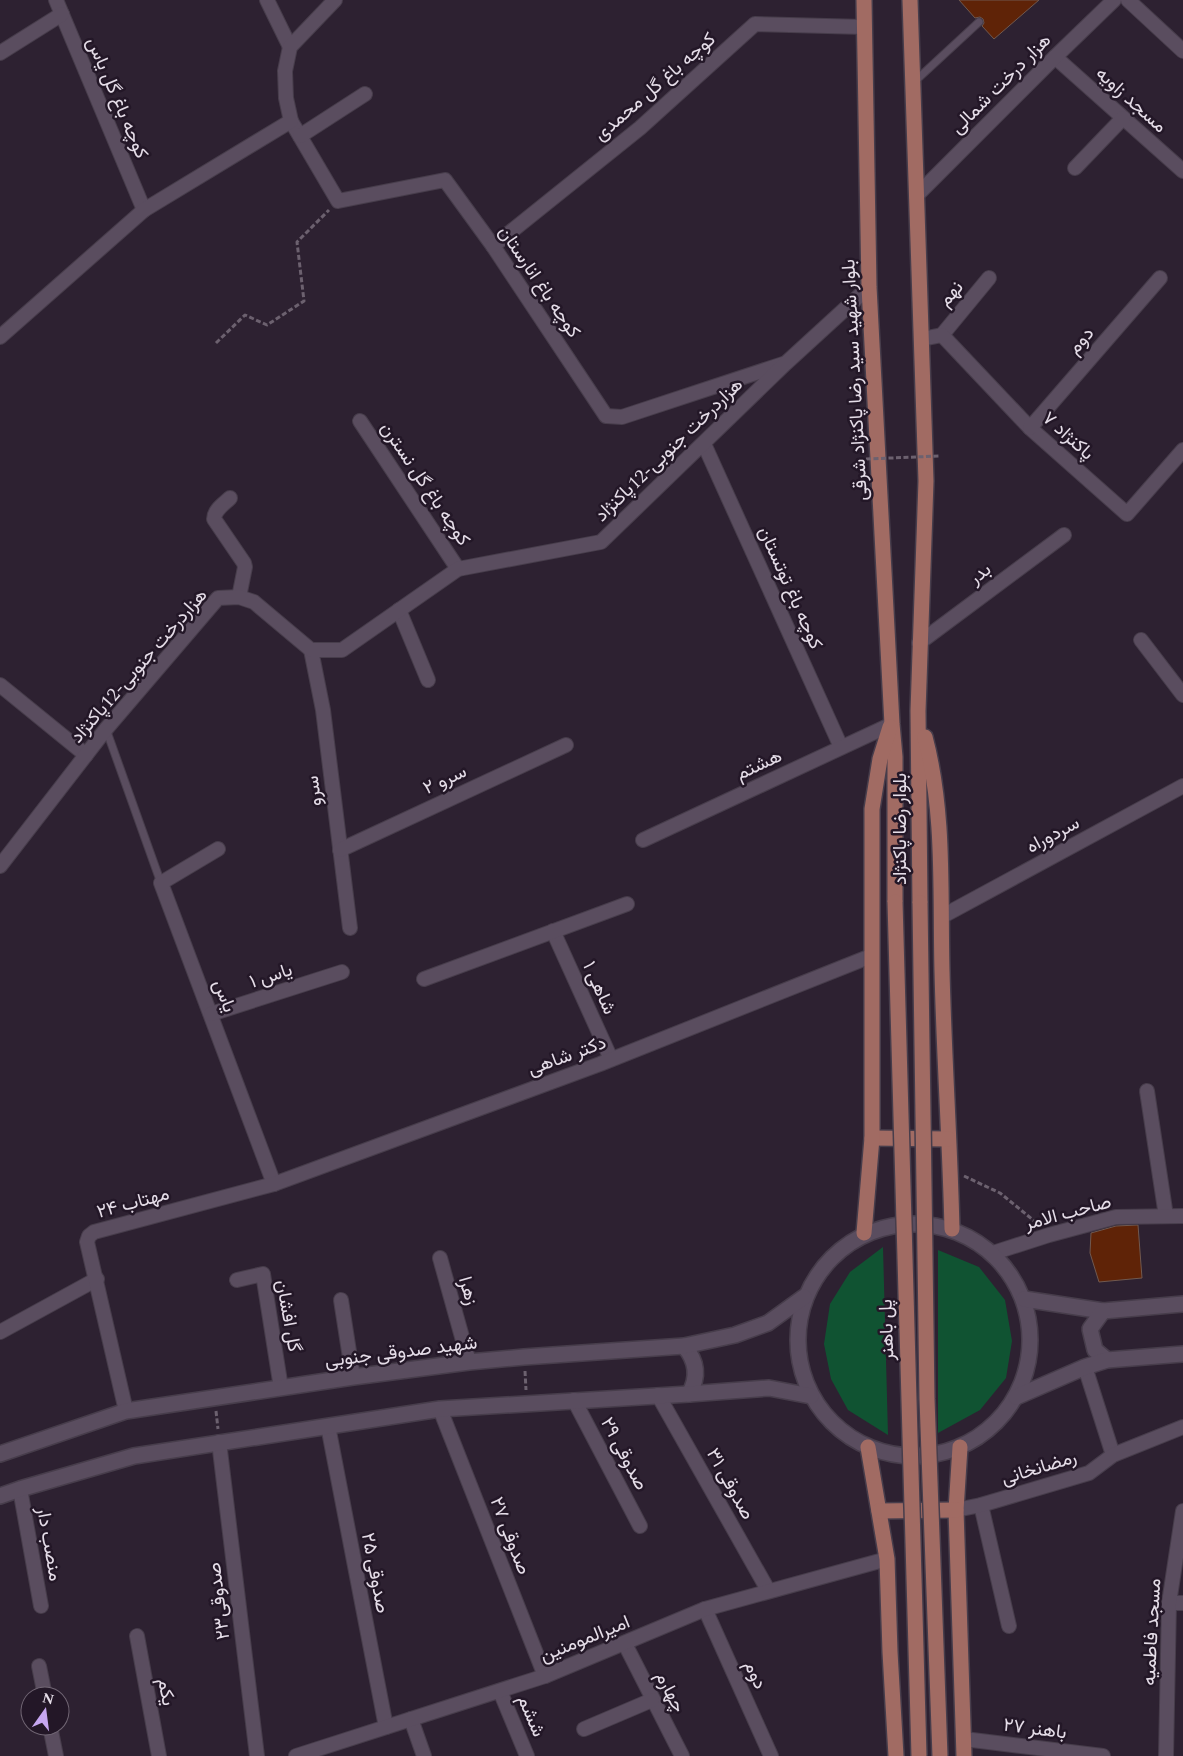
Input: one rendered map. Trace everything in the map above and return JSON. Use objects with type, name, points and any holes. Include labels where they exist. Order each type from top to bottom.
[{"type":"main road","name":"بلوار شهید سید رضا پاکنژاد شرقی","points":[[864,0],[869,286],[892,724],[896,757]]},
{"type":"main road","points":[[910,0],[926,481],[918,711],[932,764],[938,807],[952,1229]]},
{"type":"main road","name":"بلوار رضا پاکنژاد","points":[[918,711],[920,755],[920,903]]},
{"type":"main road","points":[[864,1234],[872,1138],[872,810],[880,759],[892,724]]},
{"type":"main road","name":"بلوار رضا پاکنژاد","points":[[895,902],[896,757]]},
{"type":"main road","name":"پل باهنر","points":[[895,902],[919,1756]]},
{"type":"main road","name":"پل باهنر","points":[[920,903],[927,1399],[940,1756]]},
{"type":"main road","points":[[872,1138],[948,1140]]},
{"type":"main road","points":[[907,1223],[952,1229],[993,1253],[1024,1299],[1031,1349],[1016,1397],[992,1427],[960,1447],[914,1456],[868,1447],[835,1426],[811,1396],[796,1347],[804,1297],[828,1259],[864,1234],[907,1223]]},
{"type":"main road","name":"شهید صدوقی جنوبی","points":[[0,1454],[126,1411],[353,1377],[469,1362],[684,1346],[735,1335],[768,1323],[804,1297]]},
{"type":"main road","points":[[1024,1299],[1103,1311],[1183,1304]]},
{"type":"main road","points":[[1103,1311],[1090,1329],[1095,1350],[1107,1360]]},
{"type":"main road","points":[[684,1346],[696,1366],[695,1381],[689,1394]]},
{"type":"main road","points":[[1016,1397],[1085,1367],[1107,1360],[1183,1354]]},
{"type":"main road","points":[[0,1496],[134,1456],[440,1408],[769,1388],[811,1396]]},
{"type":"main road","points":[[868,1447],[887,1559],[896,1756]]},
{"type":"main road","points":[[960,1447],[956,1510],[964,1756]]},
{"type":"main road","points":[[879,1511],[956,1510]]},
{"type":"street","name":"کوچه باغ گل یاس","points":[[56,0],[144,210]]},
{"type":"street","points":[[267,0],[290,47]]},
{"type":"street","points":[[334,0],[290,47],[285,71],[286,98],[291,121],[338,201]]},
{"type":"street","name":"هزار درخت شمالی","points":[[916,196],[1114,0]]},
{"type":"street","points":[[1128,0],[1183,51]]},
{"type":"street","points":[[0,53],[62,14]]},
{"type":"street","name":"کوچه باغ گل محمدی","points":[[494,246],[640,128],[755,24],[864,27]]},
{"type":"street","name":"مسجد زاویه","points":[[1055,57],[1183,171]]},
{"type":"street","points":[[300,136],[366,94]]},
{"type":"street","points":[[1075,168],[1123,118]]},
{"type":"street","points":[[0,337],[144,210],[291,121]]},
{"type":"street","name":"کوچه باغ انارستان","points":[[338,201],[445,180],[494,246],[606,416],[622,417],[786,363]]},
{"type":"street","name":"نهم","points":[[942,335],[989,278]]},
{"type":"street","name":"دوم","points":[[1030,428],[1160,278]]},
{"type":"street","name":"هزاردرخت جنوبی-12پاکنژاد","points":[[0,866],[106,729],[218,598],[239,597],[254,602],[311,650],[342,650],[458,568],[601,542],[786,363],[869,286]]},
{"type":"street","points":[[922,339],[942,335]]},
{"type":"street","name":"پاکنژاد ۷","points":[[942,335],[1030,428],[1127,514],[1183,450]]},
{"type":"street","name":"کوچه باغ گل نسترن","points":[[360,421],[458,568]]},
{"type":"street","name":"کوچه باغ توتستان","points":[[704,444],[841,747]]},
{"type":"street","points":[[230,498],[216,512],[214,519],[244,563],[245,567],[239,597]]},
{"type":"street","name":"بدر","points":[[919,643],[1064,536]]},
{"type":"street","points":[[399,610],[428,680]]},
{"type":"street","points":[[1141,640],[1183,695]]},
{"type":"street","name":"سرو","points":[[311,650],[323,710],[350,928]]},
{"type":"street","points":[[0,685],[86,755]]},
{"type":"street","name":"هشتم","points":[[643,840],[892,724]]},
{"type":"street","name":"سرو ۲","points":[[340,850],[566,745]]},
{"type":"street","name":"سردوراه","points":[[941,917],[1183,786]]},
{"type":"street","points":[[162,883],[218,849]]},
{"type":"street","name":"یاس","points":[[162,883],[274,1184]]},
{"type":"street","points":[[424,979],[627,904]]},
{"type":"street","name":"شاهی ۱","points":[[553,931],[611,1059]]},
{"type":"street","name":"دکتر شاهی","points":[[274,1184],[611,1059],[871,956]]},
{"type":"street","name":"یاس ۱","points":[[211,1014],[342,972]]},
{"type":"street","points":[[1147,1091],[1166,1216]]},
{"type":"street","name":"مهتاب ۲۴","points":[[126,1411],[87,1242],[89,1236],[94,1232],[274,1184]]},
{"type":"street","name":"صاحب الامر","points":[[993,1253],[1049,1235],[1116,1217],[1183,1216]]},
{"type":"street","name":"زهرا","points":[[440,1258],[469,1362]]},
{"type":"street","name":"گل افشان","points":[[237,1280],[263,1274],[281,1388]]},
{"type":"street","points":[[0,1332],[97,1279]]},
{"type":"street","points":[[341,1300],[353,1377]]},
{"type":"street","points":[[1085,1367],[1113,1455]]},
{"type":"street","name":"صدوقی ۳۱","points":[[658,1395],[768,1590]]},
{"type":"street","name":"صدوقی ۲۹","points":[[574,1400],[640,1526]]},
{"type":"street","name":"صدوقی ۲۷","points":[[440,1408],[545,1676]]},
{"type":"street","name":"صدوقی ۲۵","points":[[328,1426],[386,1727]]},
{"type":"street","name":"رمضانخانی","points":[[956,1510],[981,1505],[1089,1473],[1113,1455],[1183,1427]]},
{"type":"street","name":"صدوقی۲۳","points":[[219,1442],[257,1756]]},
{"type":"street","name":"منصب دار","points":[[20,1489],[42,1606]]},
{"type":"street","points":[[981,1505],[1009,1626]]},
{"type":"street","name":"مسجد فاطمیه","points":[[1166,1756],[1183,1511]]},
{"type":"street","name":"امیرالمومنین","points":[[296,1756],[319,1752],[386,1727],[545,1676],[705,1609],[768,1590],[887,1559]]},
{"type":"street","name":"دوم","points":[[705,1609],[771,1756]]},
{"type":"street","name":"یکم","points":[[137,1636],[159,1756]]},
{"type":"street","name":"چهارم","points":[[625,1644],[682,1756]]},
{"type":"street","points":[[38,1666],[42,1686]]},
{"type":"street","name":"ششم","points":[[500,1690],[527,1756]]},
{"type":"street","points":[[584,1729],[652,1700]]},
{"type":"street","points":[[411,1719],[424,1756]]},
{"type":"street","points":[[52,1736],[56,1756]]},
{"type":"street","name":"باهنر ۲۷","points":[[964,1739],[1102,1756]]},
{"type":"lane","points":[[913,84],[979,22]]},
{"type":"lane","points":[[106,729],[162,883]]},
{"type":"path","points":[[216,343],[245,315],[267,325],[304,301],[297,242],[338,201]]},
{"type":"path","points":[[866,459],[940,456]]},
{"type":"path","points":[[950,1169],[1000,1193],[1031,1217],[1049,1235]]},
{"type":"path","points":[[524,1357],[527,1403]]},
{"type":"path","points":[[215,1398],[219,1442]]},
{"type":"green space","points":[[883,1247],[888,1435],[848,1410],[831,1379],[824,1344],[830,1304],[850,1272]]},
{"type":"green space","points":[[938,1250],[979,1267],[1005,1300],[1012,1341],[1006,1378],[980,1410],[938,1433]]},
{"type":"building","points":[[959,0],[1039,0],[994,39],[982,26],[984,23],[983,19],[980,17],[975,18]]},
{"type":"building","points":[[1138,1225],[1142,1278],[1099,1282],[1090,1253],[1091,1233],[1116,1226]]}]
